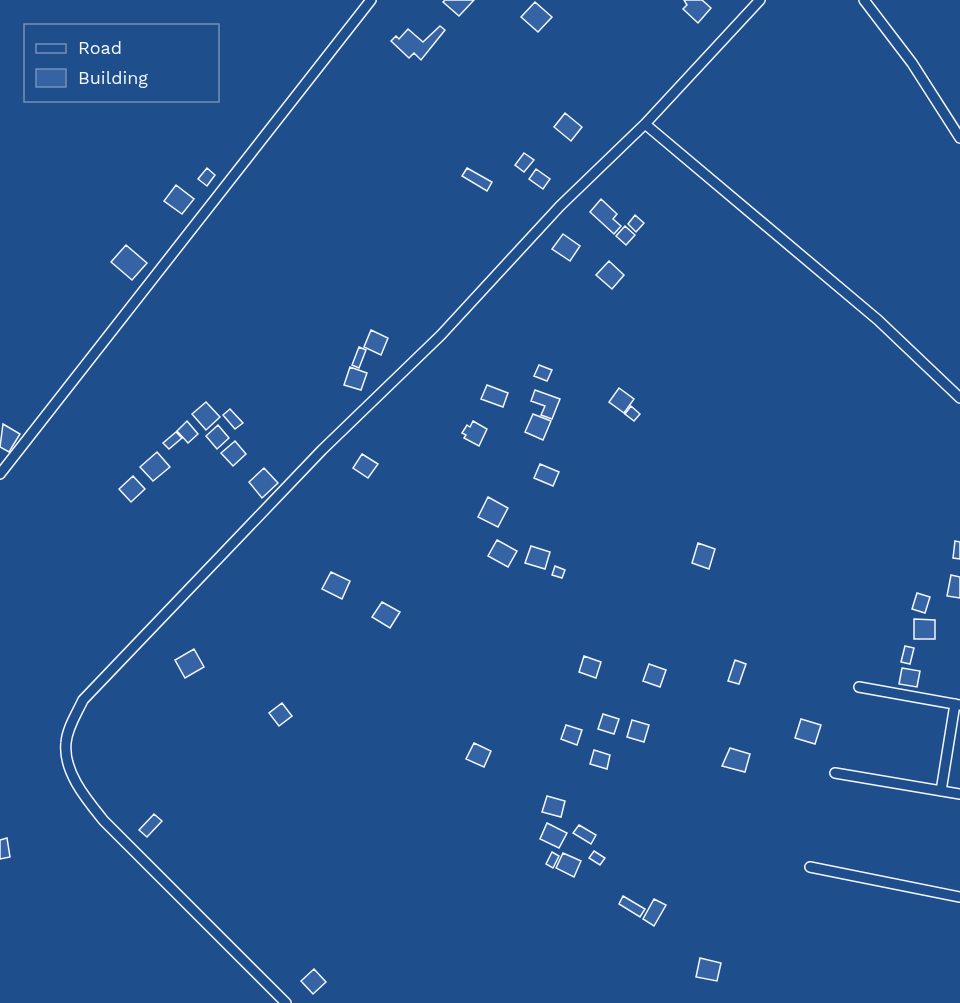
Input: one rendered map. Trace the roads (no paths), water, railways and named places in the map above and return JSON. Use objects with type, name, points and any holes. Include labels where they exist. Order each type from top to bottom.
[{"type":"street","points":[[0,474],[371,0]]},
{"type":"street","points":[[286,1003],[136,854],[82,796],[69,766],[65,744],[72,722],[83,699],[322,450],[441,335],[560,206],[645,123],[760,0]]},
{"type":"street","points":[[864,0],[912,63],[960,138]]},
{"type":"street","points":[[645,123],[878,320],[960,398]]},
{"type":"street","points":[[859,687],[957,704],[941,791]]},
{"type":"street","points":[[835,773],[960,794]]},
{"type":"street","points":[[810,867],[960,897]]}]
